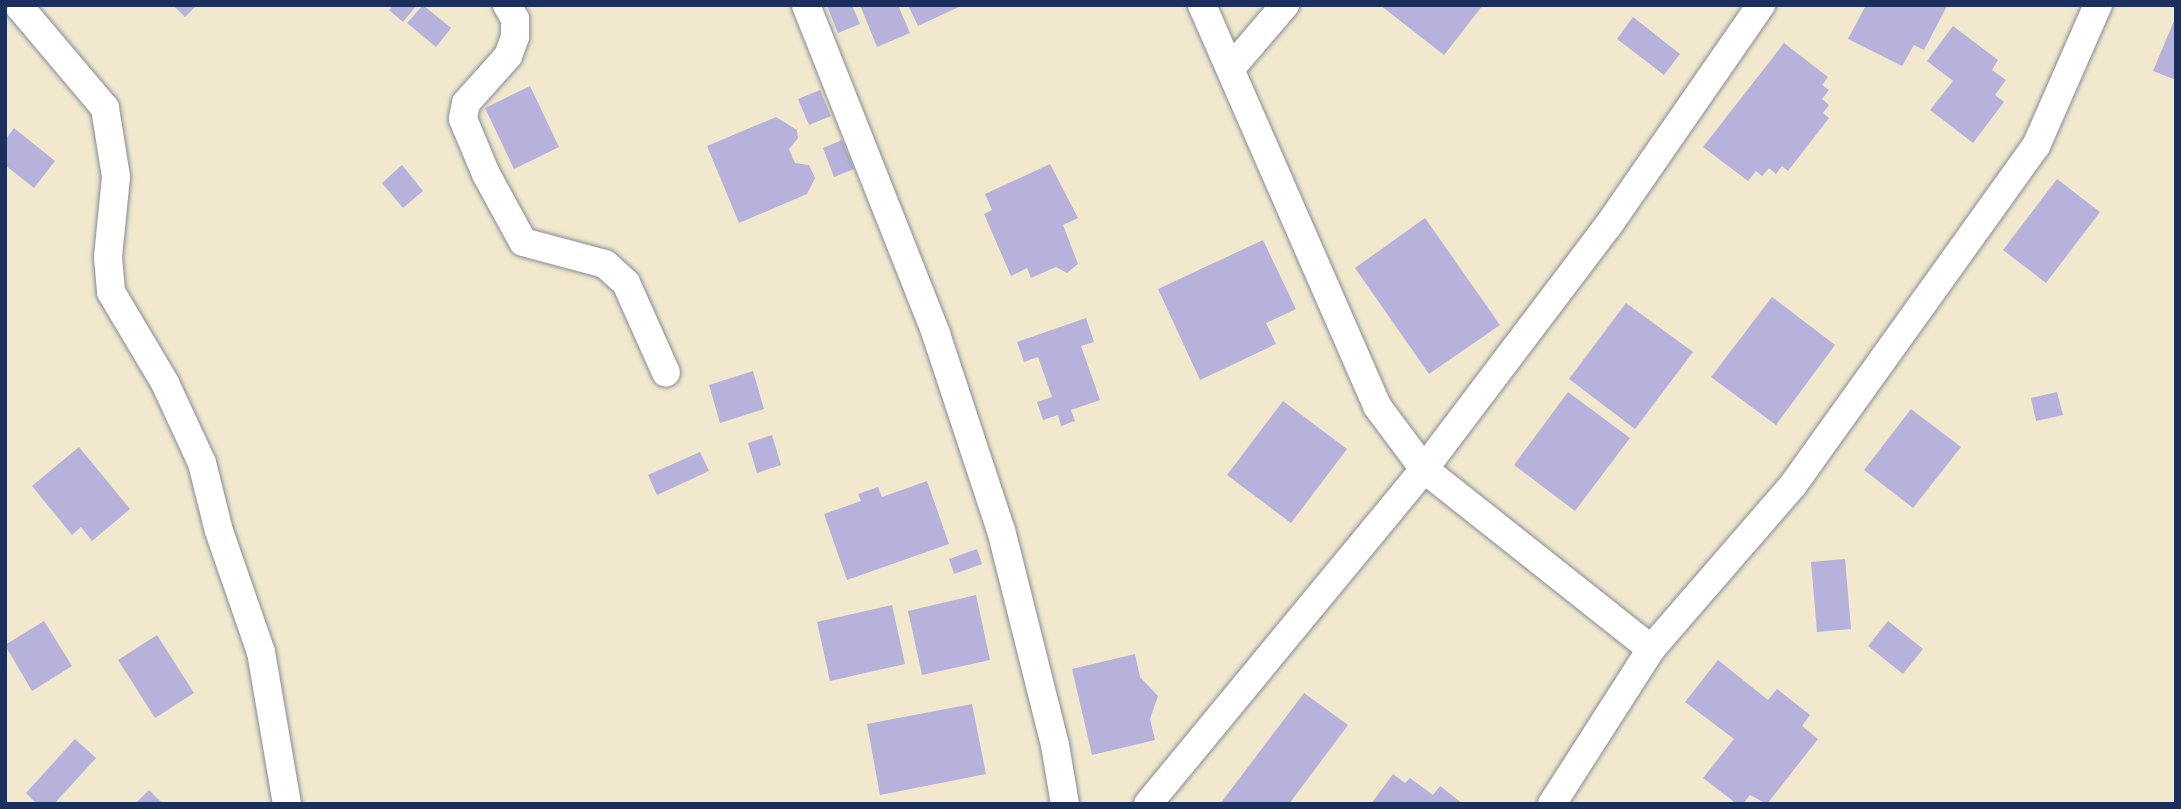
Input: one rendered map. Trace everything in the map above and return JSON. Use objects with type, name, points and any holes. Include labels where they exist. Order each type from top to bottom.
[{"type":"street","points":[[18,5],[106,108],[116,168],[108,257],[111,292],[171,394],[202,463],[219,531],[261,652],[287,804]]},
{"type":"street","points":[[507,5],[514,19],[515,37],[508,57],[466,103],[463,119],[486,174],[523,242],[605,264],[626,282],[666,373]]},
{"type":"street","points":[[806,5],[936,334],[1001,530],[1055,746],[1065,804]]},
{"type":"street","points":[[1202,5],[1232,67],[1315,273],[1377,406],[1424,469],[1651,649]]},
{"type":"street","points":[[1232,67],[1285,5]]},
{"type":"street","points":[[1149,804],[1424,469],[1608,226],[1762,5]]},
{"type":"street","points":[[1552,804],[1651,649],[1793,485],[2036,146],[2098,5]]},
{"type":"building","points":[[173,5],[197,5],[185,17]]},
{"type":"building","points":[[394,5],[417,5],[403,22],[389,10]]},
{"type":"building","points":[[423,5],[451,28],[436,47],[407,23]]},
{"type":"building","points":[[852,5],[860,24],[838,33],[827,6]]},
{"type":"building","points":[[860,5],[898,5],[910,33],[877,47]]},
{"type":"building","points":[[908,5],[963,5],[918,26]]},
{"type":"building","points":[[1380,5],[1483,5],[1444,55]]},
{"type":"building","points":[[1866,5],[1947,6],[1924,50],[1914,45],[1902,66],[1848,39]]},
{"type":"building","points":[[2176,16],[2176,80],[2153,71]]},
{"type":"building","points":[[1633,17],[1680,54],[1664,75],[1617,39]]},
{"type":"building","points":[[1953,26],[1998,60],[1992,70],[2006,80],[1995,95],[2004,102],[1973,143],[1930,110],[1953,81],[1927,61]]},
{"type":"building","points":[[1784,43],[1828,77],[1822,85],[1829,90],[1822,99],[1829,105],[1823,113],[1829,118],[1788,171],[1782,166],[1776,174],[1769,168],[1762,176],[1756,171],[1748,181],[1703,147]]},
{"type":"building","points":[[530,86],[559,147],[514,169],[485,108]]},
{"type":"building","points":[[820,90],[831,116],[809,125],[798,99]]},
{"type":"building","points":[[776,117],[797,130],[798,138],[789,149],[795,163],[809,165],[815,178],[807,194],[739,223],[707,146]]},
{"type":"building","points":[[14,128],[55,161],[34,188],[5,165],[5,140]]},
{"type":"building","points":[[842,140],[854,169],[834,177],[823,148]]},
{"type":"building","points":[[1050,164],[1078,218],[1063,225],[1078,264],[1067,273],[1056,267],[1031,278],[1027,268],[1011,276],[984,214],[992,210],[985,194]]},
{"type":"building","points":[[402,165],[423,191],[403,208],[382,183]]},
{"type":"building","points":[[2057,179],[2100,212],[2046,283],[2003,250]]},
{"type":"building","points":[[1425,218],[1500,325],[1429,374],[1355,268]]},
{"type":"building","points":[[1263,240],[1296,309],[1266,323],[1276,344],[1200,380],[1158,289]]},
{"type":"building","points":[[1772,297],[1835,345],[1776,425],[1711,377]]},
{"type":"building","points":[[1626,303],[1693,352],[1635,429],[1569,379]]},
{"type":"building","points":[[1086,318],[1094,342],[1081,346],[1100,400],[1071,410],[1075,421],[1061,426],[1058,415],[1043,420],[1037,402],[1052,397],[1038,357],[1024,362],[1017,342]]},
{"type":"building","points":[[753,371],[764,409],[720,423],[709,385]]},
{"type":"building","points":[[1568,392],[1630,438],[1575,511],[1514,465]]},
{"type":"building","points":[[2057,392],[2063,415],[2036,421],[2031,398]]},
{"type":"building","points":[[1283,401],[1347,449],[1291,523],[1227,475]]},
{"type":"building","points":[[1911,409],[1961,447],[1913,508],[1864,470]]},
{"type":"building","points":[[772,435],[781,465],[757,473],[748,443]]},
{"type":"building","points":[[79,447],[130,509],[92,541],[81,527],[72,535],[32,486]]},
{"type":"building","points":[[700,452],[709,471],[657,495],[648,475]]},
{"type":"building","points":[[927,481],[949,544],[847,580],[824,514],[861,501],[858,494],[878,487],[882,497]]},
{"type":"building","points":[[977,549],[982,564],[954,574],[949,559]]},
{"type":"building","points":[[1845,559],[1851,629],[1817,632],[1811,562]]},
{"type":"building","points":[[976,595],[990,660],[922,675],[908,611]]},
{"type":"building","points":[[892,605],[905,664],[830,681],[817,622]]},
{"type":"building","points":[[44,621],[72,666],[32,691],[5,645]]},
{"type":"building","points":[[1888,621],[1923,649],[1903,674],[1868,646]]},
{"type":"building","points":[[157,635],[194,693],[155,718],[118,660]]},
{"type":"building","points":[[1135,654],[1140,677],[1158,696],[1150,719],[1155,740],[1092,755],[1072,669]]},
{"type":"building","points":[[1718,660],[1768,700],[1777,689],[1810,715],[1802,726],[1818,739],[1767,804],[1750,795],[1743,804],[1737,804],[1703,778],[1734,739],[1685,702]]},
{"type":"building","points":[[1304,693],[1348,725],[1289,804],[1220,804]]},
{"type":"building","points":[[972,704],[986,774],[880,795],[867,724]]},
{"type":"building","points":[[75,739],[96,758],[54,804],[37,804],[26,793]]},
{"type":"building","points":[[1393,774],[1405,783],[1410,778],[1433,795],[1440,786],[1463,804],[1371,804]]},
{"type":"building","points":[[149,790],[163,804],[135,804]]}]
